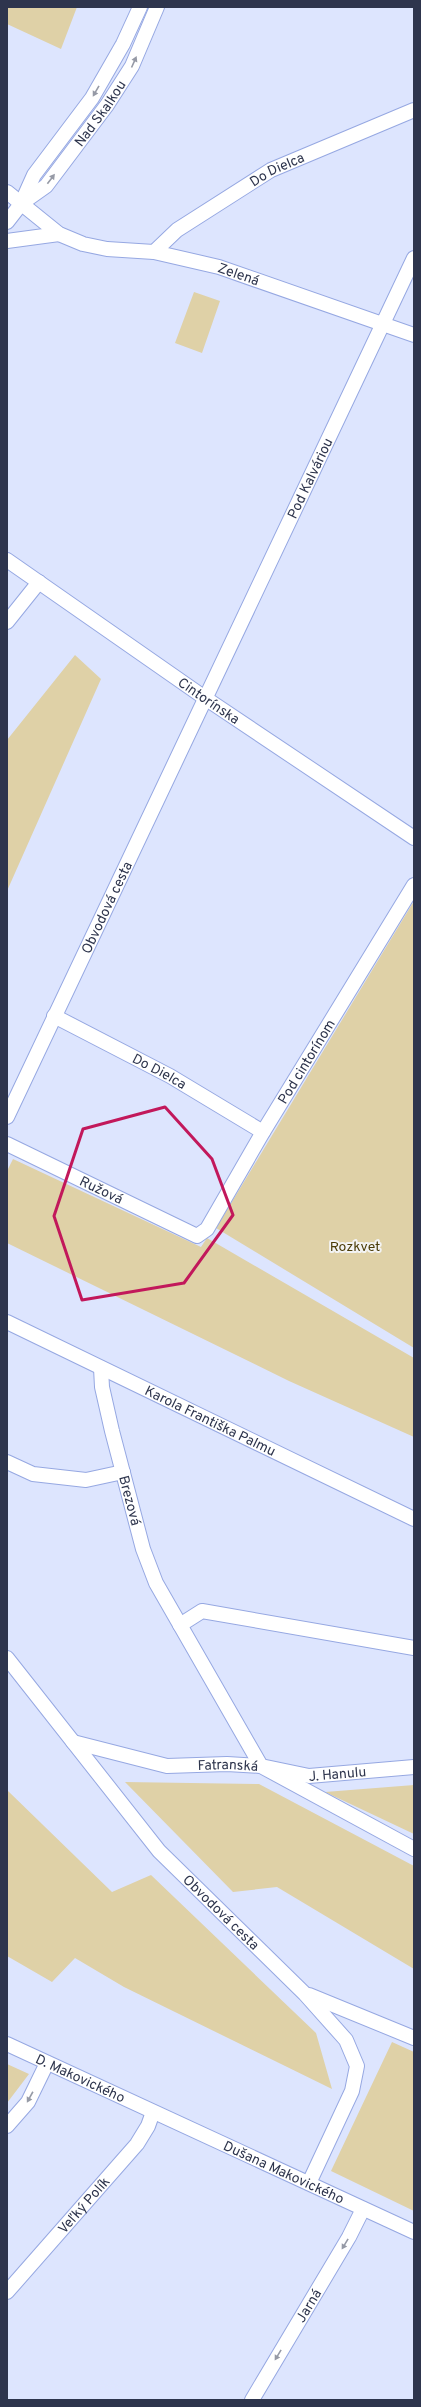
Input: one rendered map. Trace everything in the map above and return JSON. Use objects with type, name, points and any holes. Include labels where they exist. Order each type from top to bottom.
[{"type":"street","name":"Nad Skalkou","points":[[7,222],[21,204],[34,175],[92,98],[123,44],[140,7]]},
{"type":"street","name":"Nad Skalkou","points":[[21,204],[46,186],[107,105],[132,66],[158,7]]},
{"type":"street","name":"Do Dielca","points":[[154,252],[177,230],[270,170],[414,110]]},
{"type":"street","name":"Zelená","points":[[7,192],[59,234],[83,244],[107,249],[154,252],[220,267],[414,335]]},
{"type":"street","points":[[7,241],[59,234]]},
{"type":"street","name":"Pod Kalváriou","points":[[205,698],[414,258]]},
{"type":"street","name":"Cintorínska","points":[[7,560],[205,698],[414,838]]},
{"type":"street","points":[[7,622],[39,582]]},
{"type":"street","name":"Obvodová cesta","points":[[7,1117],[205,698]]},
{"type":"street","name":"Pod cintorínom","points":[[197,1236],[207,1229],[263,1132],[414,885]]},
{"type":"street","name":"Do Dielca","points":[[54,1016],[170,1076],[263,1132]]},
{"type":"street","name":"Ružová","points":[[7,1144],[197,1236]]},
{"type":"street","name":"Karola Františka Palmu","points":[[7,1322],[414,1520]]},
{"type":"street","name":"Brezová","points":[[101,1368],[102,1387],[142,1549],[156,1583],[261,1766]]},
{"type":"street","points":[[7,1462],[33,1474],[86,1480],[123,1472]]},
{"type":"street","points":[[180,1625],[202,1611],[414,1648]]},
{"type":"street","name":"Obvodová cesta","points":[[7,1658],[159,1851],[305,1994],[346,2040],[357,2066],[352,2091],[308,2183]]},
{"type":"street","name":"Fatranská","points":[[73,1742],[167,1766],[226,1764],[261,1766],[414,1849]]},
{"type":"street","name":"J. Hanulu","points":[[261,1766],[309,1776],[414,1767]]},
{"type":"street","points":[[305,1994],[414,2038]]},
{"type":"street","name":"D. Makovického","points":[[7,2044],[153,2112]]},
{"type":"street","points":[[7,2126],[28,2102],[48,2063]]},
{"type":"street","name":"Dušana Makovického","points":[[153,2112],[414,2232]]},
{"type":"street","name":"Veľký Polík","points":[[7,2292],[137,2144],[148,2126],[153,2112]]},
{"type":"street","name":"Jarná","points":[[252,2400],[349,2237],[363,2209]]},
{"type":"highlighted area","points":[[165,1107],[212,1159],[233,1215],[184,1283],[82,1300],[54,1216],[83,1129]]},
{"type":"green space","points":[[7,7],[77,7],[61,49],[7,24]]},
{"type":"green space","points":[[194,292],[220,301],[202,353],[175,343]]},
{"type":"green space","points":[[75,655],[101,679],[7,891],[7,740]]},
{"type":"green space","name":"Rozkvet","points":[[414,901],[414,1348],[216,1228]]},
{"type":"green space","points":[[13,1159],[201,1247],[207,1238],[414,1358],[414,1437],[289,1381],[7,1243],[7,1171]]},
{"type":"green space","points":[[125,1782],[259,1784],[414,1866],[414,1969],[277,1887],[233,1892]]},
{"type":"green space","points":[[414,1785],[414,1834],[325,1792]]},
{"type":"green space","points":[[7,1790],[112,1892],[151,1875],[316,2033],[332,2089],[124,1987],[75,1958],[52,1982],[7,1956]]},
{"type":"green space","points":[[392,2042],[414,2052],[414,2211],[331,2171]]},
{"type":"green space","points":[[7,2064],[29,2074],[7,2103]]}]
